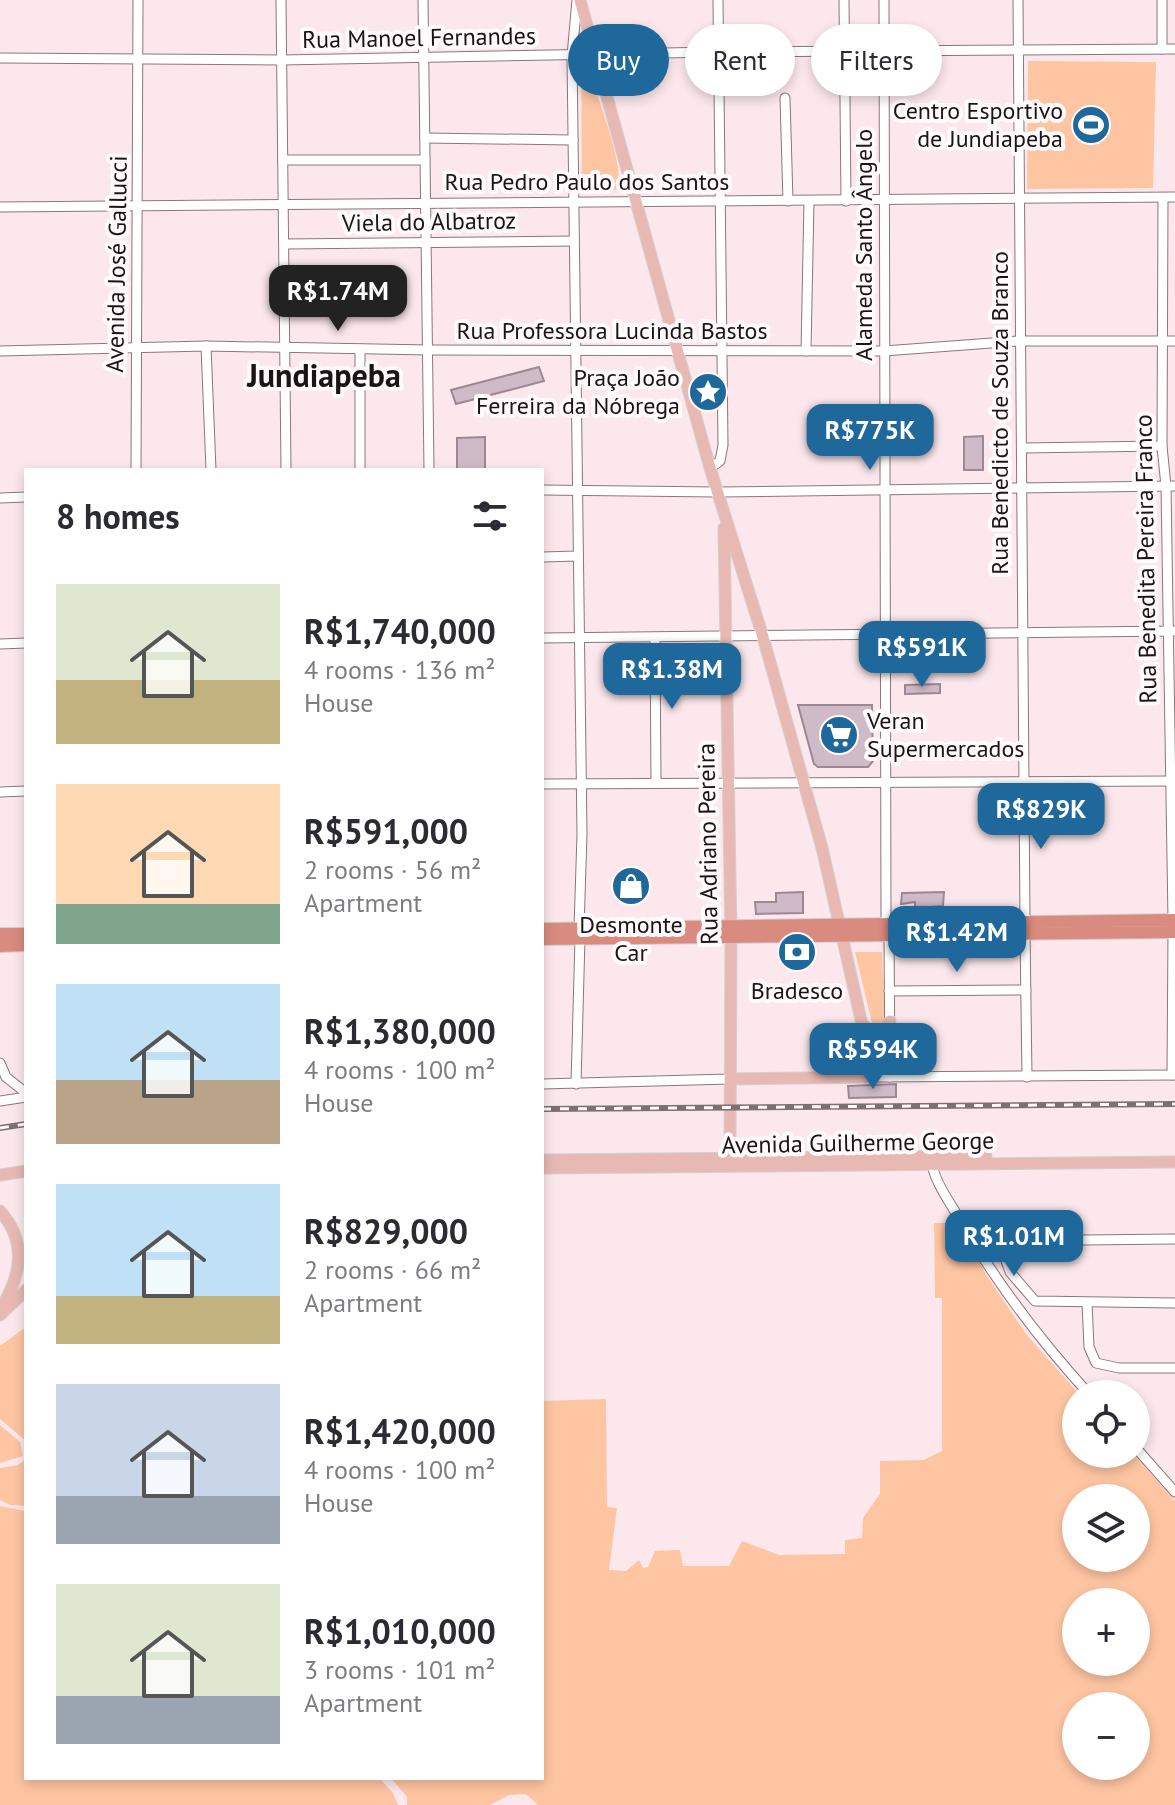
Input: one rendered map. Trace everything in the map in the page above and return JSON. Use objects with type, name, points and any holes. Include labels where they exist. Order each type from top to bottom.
[{"type":"highway","points":[[544,939],[579,934],[731,930],[1174,926]]},
{"type":"highway","points":[[544,929],[579,934]]},
{"type":"highway","points":[[0,934],[24,934]]},
{"type":"highway","points":[[0,946],[24,945]]},
{"type":"main road","points":[[579,0],[586,24]]},
{"type":"main road","points":[[607,96],[710,468],[763,637],[842,930],[874,1077],[730,1079]]},
{"type":"main road","name":"Rua Adriano Pereira","points":[[724,511],[731,930],[730,1156]]},
{"type":"main road","points":[[865,1026],[873,1034],[881,1035],[890,1021]]},
{"type":"main road","name":"Avenida Guilherme George","points":[[544,1168],[1175,1155]]},
{"type":"main road","name":"Avenida Guilherme George","points":[[544,1160],[730,1156],[1175,1162]]},
{"type":"main road","points":[[0,1175],[24,1171]]},
{"type":"main road","points":[[0,1211],[14,1231],[20,1257],[15,1284],[0,1312]]},
{"type":"main road","points":[[0,1312],[24,1292]]},
{"type":"street","name":"Avenida José Gallucci","points":[[136,468],[138,0]]},
{"type":"street","points":[[281,0],[286,468]]},
{"type":"street","points":[[423,0],[430,350],[429,468]]},
{"type":"street","points":[[576,24],[579,0]]},
{"type":"street","points":[[718,0],[718,24]]},
{"type":"street","points":[[844,0],[844,24]]},
{"type":"street","name":"Alameda Santo Ângelo","points":[[884,0],[884,24]]},
{"type":"street","name":"Rua Benedicto de Souza Branco","points":[[1018,0],[1027,1077]]},
{"type":"street","points":[[1162,0],[1162,49]]},
{"type":"street","name":"Rua Manoel Fernandes","points":[[942,51],[1175,49]]},
{"type":"street","name":"Rua Manoel Fernandes","points":[[0,58],[282,60],[568,56]]},
{"type":"street","points":[[572,96],[581,784],[576,1084]]},
{"type":"street","points":[[710,468],[720,461],[723,445],[719,96]]},
{"type":"street","points":[[845,96],[846,201]]},
{"type":"street","name":"Alameda Santo Ângelo","points":[[884,96],[885,782],[890,1077]]},
{"type":"street","points":[[785,98],[788,201]]},
{"type":"street","points":[[425,138],[573,140]]},
{"type":"street","points":[[283,160],[425,160]]},
{"type":"street","name":"Rua Pedro Paulo dos Santos","points":[[0,207],[1175,197]]},
{"type":"street","name":"Rua Benedita Pereira Franco","points":[[1163,198],[1162,446],[1170,486],[1174,1075]]},
{"type":"street","points":[[806,351],[809,201]]},
{"type":"street","points":[[1163,239],[1175,238]]},
{"type":"street","name":"Viela do Albatroz","points":[[284,244],[574,241]]},
{"type":"street","points":[[1164,298],[1175,298]]},
{"type":"street","name":"Rua Professora Lucinda Bastos","points":[[0,351],[206,346],[285,349],[884,351],[1019,341],[1175,341]]},
{"type":"street","points":[[206,346],[211,468]]},
{"type":"street","points":[[360,349],[360,468]]},
{"type":"street","points":[[1022,448],[1162,446]]},
{"type":"street","points":[[544,490],[717,492],[1170,486]]},
{"type":"street","points":[[0,498],[24,497]]},
{"type":"street","points":[[544,557],[578,556]]},
{"type":"street","points":[[544,638],[1171,631]]},
{"type":"street","points":[[655,639],[656,783]]},
{"type":"street","points":[[0,644],[24,643]]},
{"type":"street","points":[[544,784],[1172,781]]},
{"type":"street","points":[[0,792],[24,791]]},
{"type":"street","points":[[889,991],[1026,990]]},
{"type":"street","points":[[0,1063],[6,1077],[24,1093]]},
{"type":"street","points":[[874,1077],[1174,1075]]},
{"type":"street","points":[[544,1084],[730,1079]]},
{"type":"street","points":[[0,1101],[24,1095]]},
{"type":"street","points":[[931,1160],[939,1184],[998,1283],[1077,1380]]},
{"type":"street","points":[[1175,1239],[999,1241],[1010,1272],[1035,1301],[1175,1303]]},
{"type":"street","points":[[1087,1303],[1089,1347],[1096,1363],[1119,1368],[1175,1368]]},
{"type":"street","points":[[1150,1464],[1175,1492]]},
{"type":"shaded area","name":"Centro Esportivo de Jundiapeba","points":[[1028,61],[1156,62],[1153,188],[1027,189]]},
{"type":"shaded area","points":[[581,96],[597,96],[609,131],[619,180],[617,190],[593,192],[582,187]]},
{"type":"shaded area","points":[[855,952],[882,952],[885,1018],[877,1030],[872,1023]]},
{"type":"shaded area","points":[[934,1223],[957,1223],[987,1276],[1026,1334],[1067,1380],[1062,1380],[1062,1468],[1146,1468],[1175,1501],[1175,1805],[538,1805],[526,1794],[509,1795],[490,1805],[407,1805],[407,1797],[393,1780],[544,1780],[544,1401],[606,1399],[607,1507],[617,1508],[609,1570],[626,1571],[639,1560],[643,1568],[648,1567],[655,1551],[680,1550],[683,1566],[729,1566],[742,1541],[779,1555],[845,1554],[845,1540],[862,1538],[863,1518],[880,1494],[880,1461],[924,1460],[942,1451],[942,1298],[935,1298]]},
{"type":"shaded area","points":[[24,1328],[24,1439],[0,1419],[0,1346]]},
{"type":"shaded area","points":[[0,1425],[20,1442],[23,1456],[0,1463]]},
{"type":"shaded area","points":[[24,1460],[24,1506],[10,1505],[0,1500],[0,1468],[18,1465]]},
{"type":"shaded area","points":[[0,1506],[24,1511],[24,1780],[381,1780],[393,1793],[398,1805],[0,1805]]},
{"type":"building","points":[[539,367],[544,381],[456,404],[451,390]]},
{"type":"building","points":[[983,436],[983,470],[964,470],[964,437]]},
{"type":"building","points":[[485,437],[485,468],[457,468],[457,438]]},
{"type":"building","points":[[940,684],[940,693],[905,694],[905,685]]},
{"type":"building","name":"Veran Supermercados","points":[[798,705],[872,705],[873,761],[868,767],[818,767],[814,764]]},
{"type":"building","points":[[803,892],[803,913],[756,914],[755,902],[776,902],[776,893]]},
{"type":"building","points":[[944,892],[943,906],[915,908],[915,902],[901,904],[902,893]]},
{"type":"building","points":[[896,1084],[896,1097],[849,1098],[848,1086]]},
{"type":"railway","points":[[544,1109],[1175,1104]]},
{"type":"railway","points":[[0,1128],[24,1124]]},
{"type":"place","name":"Centro Esportivo de Jundiapeba","points":[[1091,125]]},
{"type":"place","name":"Praça João Ferreira da Nóbrega","points":[[708,392]]},
{"type":"place","name":"Veran Supermercados","points":[[839,735]]},
{"type":"place","name":"Desmonte Car","points":[[631,886]]},
{"type":"place","name":"Bradesco","points":[[797,952]]},
{"type":"district","name":"Jundiapeba","points":[[324,376]]}]
